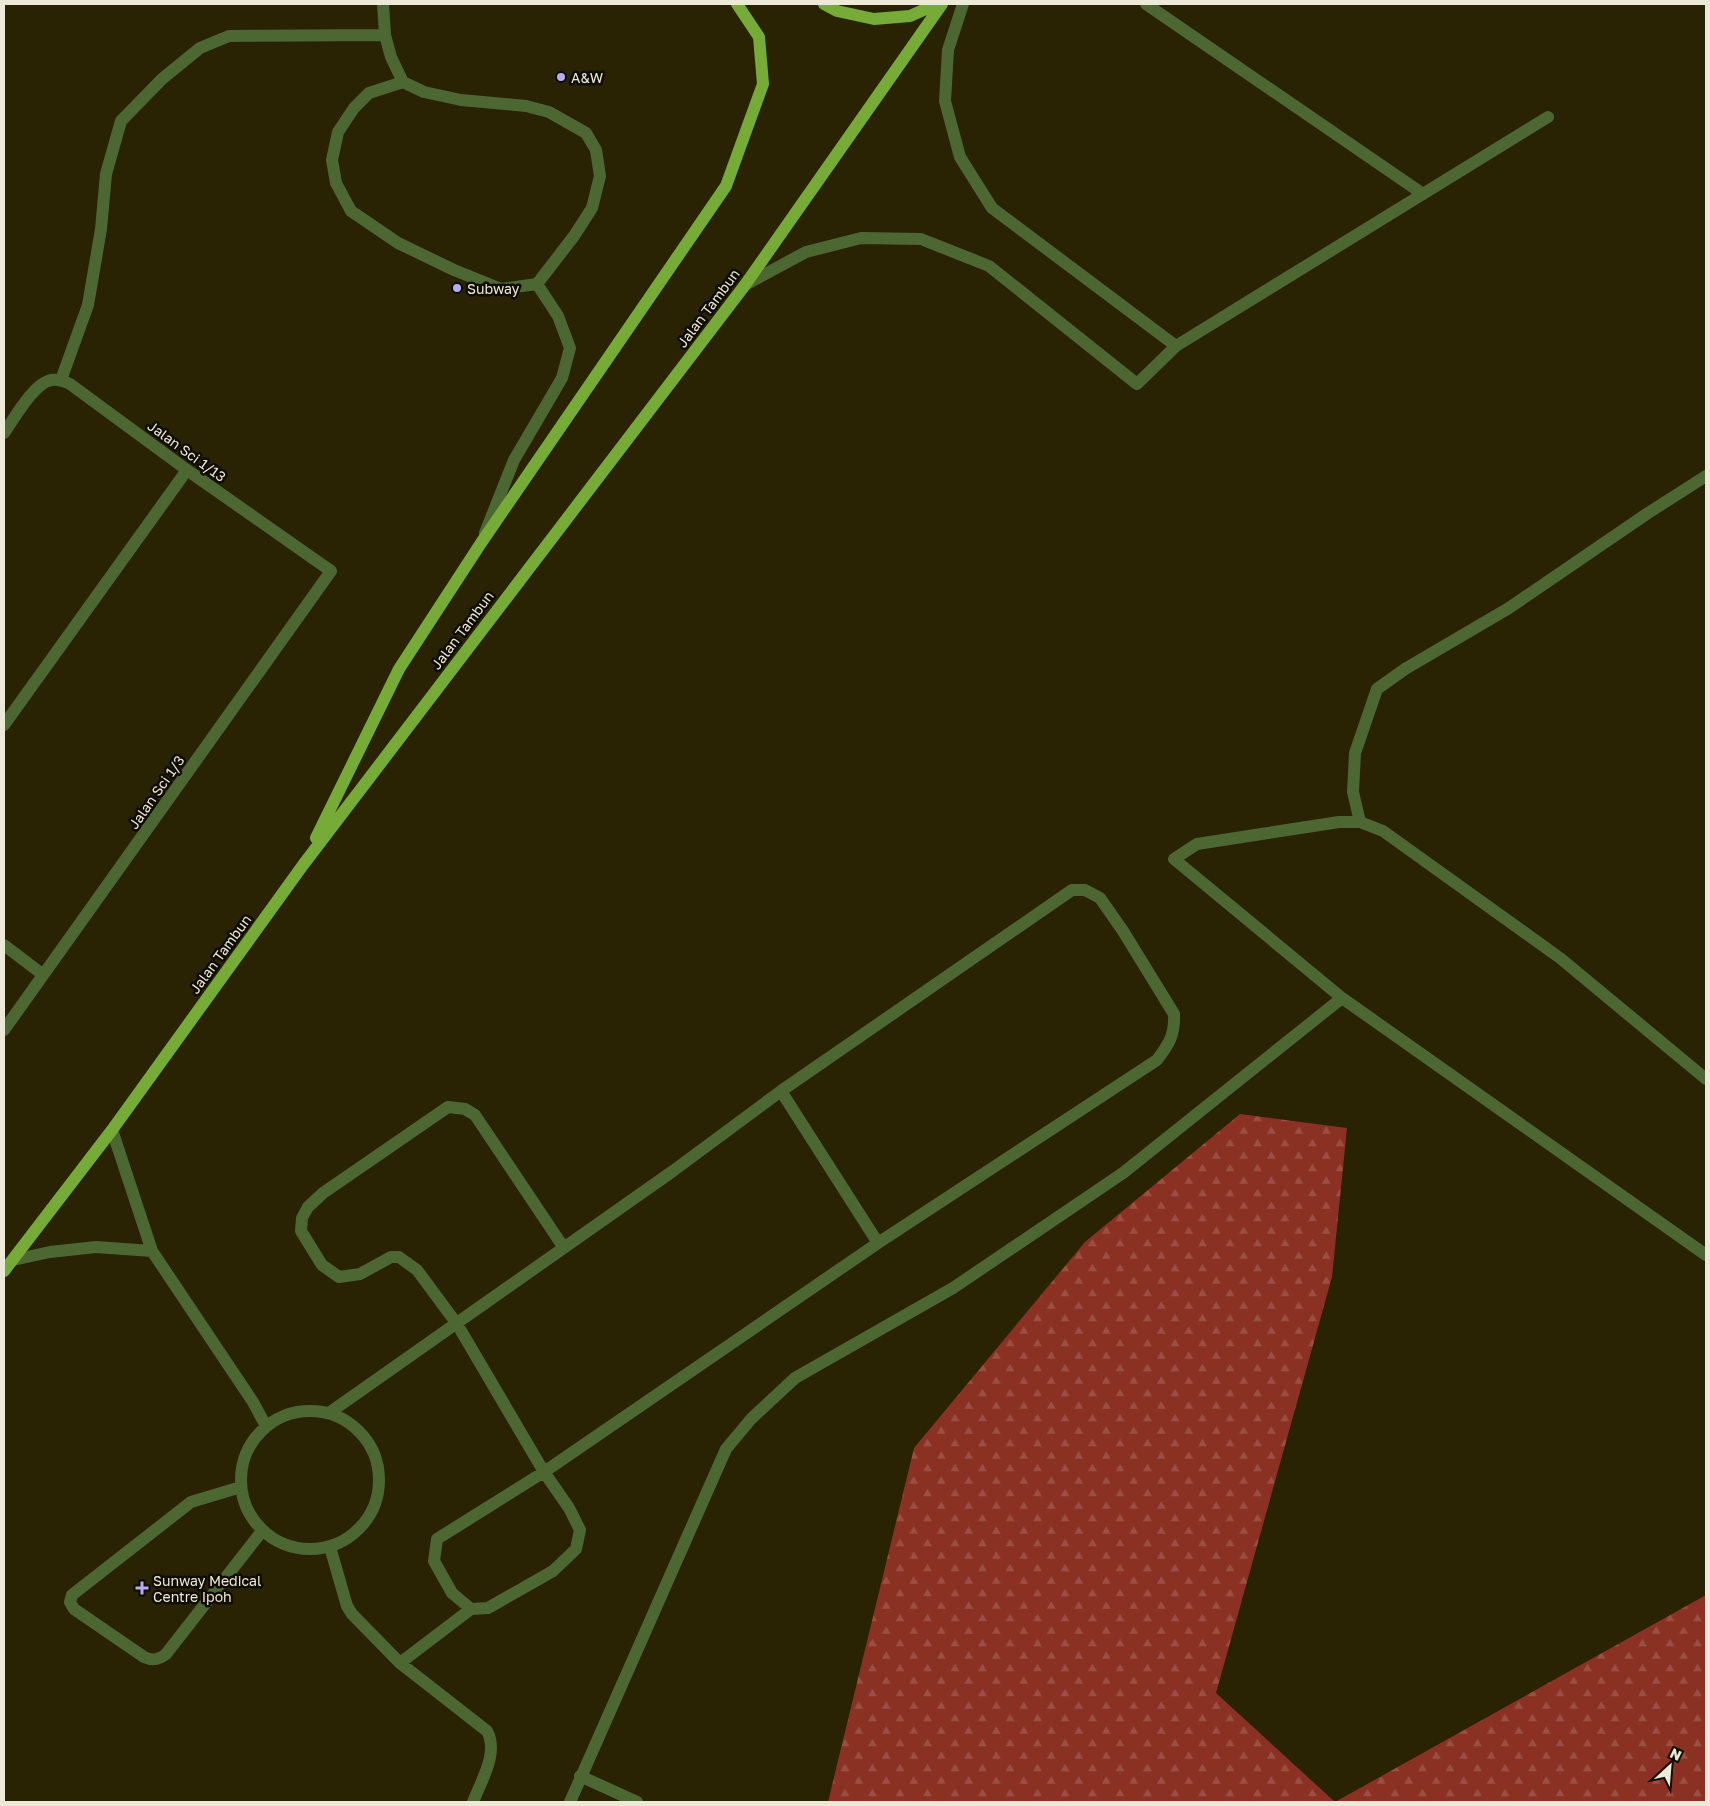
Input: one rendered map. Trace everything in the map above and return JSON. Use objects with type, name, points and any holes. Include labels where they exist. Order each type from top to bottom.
[{"type":"main road","points":[[303,865],[399,669],[481,542],[726,186],[763,84],[759,37],[737,4]]},
{"type":"main road","points":[[824,4],[837,11],[874,19],[910,16],[937,4]]},
{"type":"main road","name":"Jalan Tambun","points":[[4,1272],[112,1130],[303,865],[745,285],[942,4]]},
{"type":"street","points":[[383,4],[385,35],[391,57],[403,82],[424,92],[461,100],[526,106],[549,112],[586,133],[596,150],[600,176],[592,208],[574,236],[537,284],[500,289],[454,270],[398,243],[351,211],[336,183],[332,160],[338,132],[354,108],[370,93],[403,82]]},
{"type":"street","points":[[963,4],[948,50],[945,101],[960,157],[992,208],[1176,346]]},
{"type":"street","points":[[1146,4],[1423,194]]},
{"type":"street","points":[[4,433],[27,400],[42,383],[51,380],[61,380],[88,306],[101,229],[106,174],[121,121],[162,79],[200,48],[229,36],[385,35]]},
{"type":"street","points":[[745,285],[806,252],[861,238],[921,239],[989,266],[1137,384],[1176,346],[1548,117]]},
{"type":"street","points":[[481,542],[514,460],[562,378],[570,348],[558,316],[537,284]]},
{"type":"street","name":"Jalan Sci 1/13","points":[[61,380],[70,384],[187,470],[330,571]]},
{"type":"street","points":[[4,725],[187,470]]},
{"type":"street","points":[[1360,822],[1353,792],[1355,753],[1377,689],[1405,669],[1509,608],[1648,513],[1706,476]]},
{"type":"street","name":"Jalan Sci 1/3","points":[[4,1030],[330,571]]},
{"type":"street","points":[[1706,1079],[1560,958],[1383,830],[1360,822],[1339,822],[1198,844],[1174,859],[1342,998],[1706,1255]]},
{"type":"street","points":[[329,1414],[673,1171],[781,1091],[1072,890],[1086,890],[1100,898],[1123,931],[1174,1014],[1172,1036],[1169,1044],[1157,1060],[878,1243],[544,1472],[436,1539],[434,1561],[452,1593],[471,1609]]},
{"type":"street","points":[[4,946],[42,974]]},
{"type":"street","points":[[570,1802],[726,1449],[751,1419],[796,1378],[952,1288],[1123,1173],[1342,998]]},
{"type":"street","points":[[781,1091],[878,1243]]},
{"type":"street","points":[[400,1662],[471,1609],[488,1608],[554,1571],[576,1548],[580,1530],[569,1508],[544,1472],[457,1324],[417,1270],[399,1257],[391,1258],[360,1274],[340,1277],[322,1265],[302,1231],[302,1218],[308,1207],[323,1193],[448,1107],[457,1108],[465,1109],[475,1115],[564,1248]]},
{"type":"street","points":[[112,1130],[152,1251],[266,1426]]},
{"type":"street","points":[[13,1260],[50,1252],[96,1247],[152,1251]]},
{"type":"street","points":[[313,1411],[345,1420],[359,1430],[376,1458],[380,1475],[380,1492],[367,1522],[355,1535],[330,1547],[308,1550],[291,1547],[276,1541],[262,1531],[244,1502],[241,1487],[242,1469],[246,1453],[254,1439],[266,1426],[296,1412],[313,1411]]},
{"type":"street","points":[[241,1487],[192,1502],[72,1595],[70,1602],[74,1608],[144,1657],[151,1660],[160,1659],[166,1654],[262,1531]]},
{"type":"street","points":[[330,1547],[347,1606],[352,1614],[400,1662],[487,1731],[491,1738],[490,1758],[473,1802]]},
{"type":"street","points":[[580,1776],[637,1802]]},
{"type":"green space","points":[[1240,1114],[1347,1128],[1332,1277],[1216,1693],[1335,1802],[828,1802],[914,1448],[1085,1242]]},
{"type":"green space","points":[[1706,1595],[1706,1802],[1335,1802]]},
{"type":"place","name":"A&W","points":[[561,77]]},
{"type":"place","name":"Subway","points":[[457,288]]},
{"type":"place","name":"Sunway Medical Centre Ipoh","points":[[142,1588]]}]
